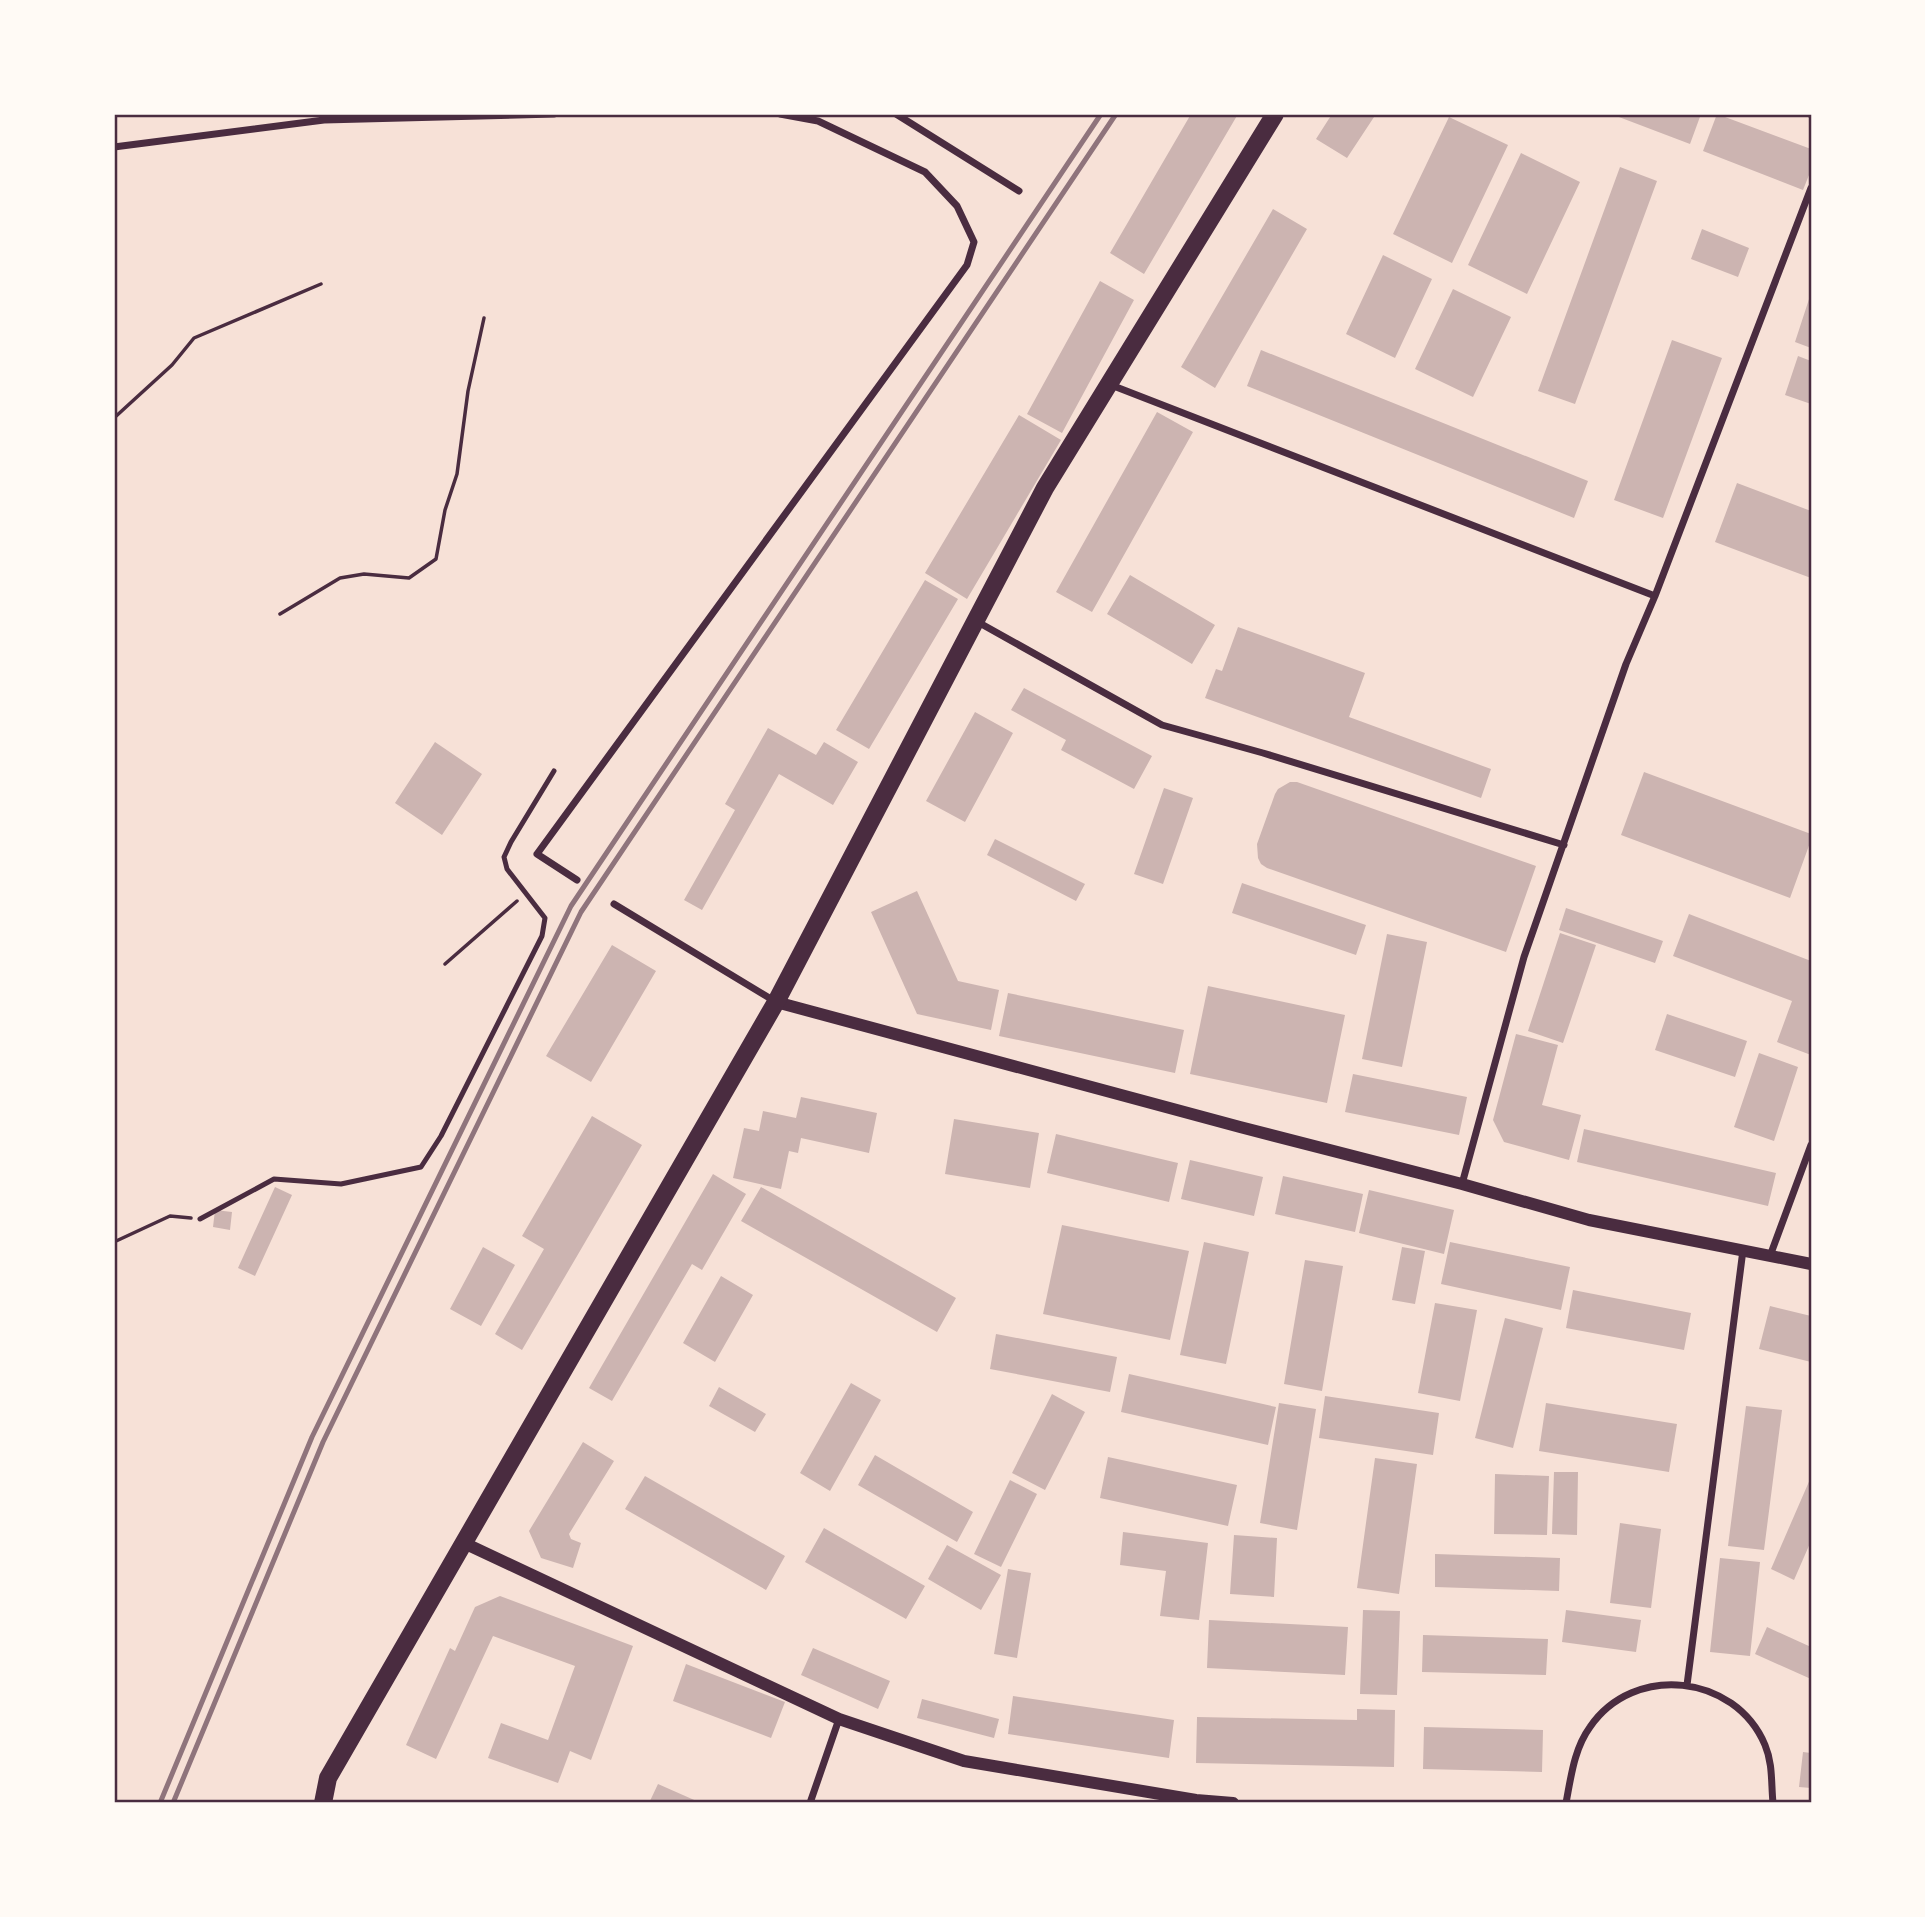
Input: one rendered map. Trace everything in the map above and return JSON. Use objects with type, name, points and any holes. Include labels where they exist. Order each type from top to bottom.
[{"type":"main road","points":[[323,1803],[328,1778],[776,1002],[1045,488],[1275,114]]},
{"type":"street","points":[[114,147],[324,120],[554,114]]},
{"type":"street","points":[[577,880],[537,854],[967,265],[974,242],[957,206],[925,172],[818,121],[780,114]]},
{"type":"street","points":[[896,114],[1019,191]]},
{"type":"street","points":[[1462,1184],[1524,957],[1626,664],[1655,596],[1811,188]]},
{"type":"street","points":[[1109,385],[1655,596]]},
{"type":"street","points":[[975,621],[1162,725],[1263,753],[1563,845]]},
{"type":"street","points":[[614,904],[776,1002],[1589,1220],[1811,1264]]},
{"type":"street","points":[[1770,1256],[1811,1145]]},
{"type":"street","points":[[1687,1685],[1743,1250]]},
{"type":"street","points":[[464,1544],[839,1719],[964,1762],[1196,1802],[1233,1803]]},
{"type":"street","points":[[1566,1803],[1576,1754],[1582,1740],[1601,1714],[1612,1703],[1640,1689],[1664,1685],[1687,1685],[1720,1696],[1747,1717],[1757,1730],[1770,1762],[1773,1803]]},
{"type":"street","points":[[810,1803],[839,1719]]},
{"type":"lane","points":[[200,1219],[274,1179],[341,1184],[421,1167],[441,1136],[542,936],[545,918],[508,869],[504,857],[554,771]]},
{"type":"path","points":[[114,418],[172,365],[194,338],[321,284]]},
{"type":"path","points":[[280,614],[340,578],[364,574],[409,578],[436,559],[445,510],[457,474],[468,391],[484,318]]},
{"type":"path","points":[[444,964],[526,893]]},
{"type":"path","points":[[114,1242],[170,1216],[200,1219]]},
{"type":"building","points":[[1191,114],[1238,114],[1144,274],[1110,253]]},
{"type":"building","points":[[1332,114],[1376,114],[1347,158],[1316,139]]},
{"type":"building","points":[[1611,114],[1701,114],[1690,144]]},
{"type":"building","points":[[1717,114],[1811,149],[1811,170],[1803,190],[1703,151]]},
{"type":"building","points":[[1449,117],[1508,145],[1452,263],[1393,234]]},
{"type":"building","points":[[1521,153],[1580,182],[1527,294],[1468,265]]},
{"type":"building","points":[[1620,167],[1657,181],[1575,404],[1538,391]]},
{"type":"building","points":[[1273,209],[1307,229],[1215,388],[1181,367]]},
{"type":"building","points":[[1702,229],[1749,248],[1738,277],[1691,259]]},
{"type":"building","points":[[1383,255],[1432,279],[1395,358],[1346,334]]},
{"type":"building","points":[[1100,281],[1134,300],[1062,433],[1027,414]]},
{"type":"building","points":[[1453,289],[1511,317],[1473,397],[1415,369]]},
{"type":"building","points":[[1811,293],[1811,348],[1795,342]]},
{"type":"building","points":[[1672,340],[1722,358],[1663,518],[1614,500]]},
{"type":"building","points":[[1261,350],[1588,481],[1574,518],[1247,386]]},
{"type":"building","points":[[1798,356],[1811,361],[1811,404],[1785,395]]},
{"type":"building","points":[[1157,412],[1193,432],[1092,612],[1056,592]]},
{"type":"building","points":[[1019,415],[1061,440],[967,599],[925,573]]},
{"type":"building","points":[[1737,483],[1811,511],[1811,578],[1715,542]]},
{"type":"building","points":[[1130,575],[1215,625],[1192,664],[1107,614]]},
{"type":"building","points":[[925,580],[958,599],[869,749],[836,730]]},
{"type":"building","points":[[1238,627],[1365,673],[1349,717],[1491,769],[1481,798],[1205,698],[1216,669],[1222,671]]},
{"type":"building","points":[[1024,688],[1152,756],[1134,789],[1061,750],[1066,740],[1011,710]]},
{"type":"building","points":[[975,712],[1013,733],[965,822],[926,801]]},
{"type":"building","points":[[768,728],[816,755],[824,742],[858,762],[833,805],[779,774],[702,910],[684,900],[735,810],[725,804]]},
{"type":"building","points":[[435,742],[482,774],[442,835],[395,803]]},
{"type":"building","points":[[1644,772],[1811,834],[1790,898],[1621,835]]},
{"type":"building","points":[[1290,782],[1297,782],[1536,866],[1506,952],[1261,864],[1257,844],[1275,794]]},
{"type":"building","points":[[1164,788],[1193,798],[1163,884],[1134,874]]},
{"type":"building","points":[[995,839],[1085,884],[1076,901],[987,855]]},
{"type":"building","points":[[1242,883],[1366,925],[1356,955],[1232,913]]},
{"type":"building","points":[[917,891],[958,981],[999,990],[991,1030],[917,1014],[871,912]]},
{"type":"building","points":[[1566,908],[1663,941],[1655,963],[1559,930]]},
{"type":"building","points":[[1689,914],[1811,961],[1811,1055],[1777,1042],[1792,1001],[1673,956]]},
{"type":"building","points":[[1560,933],[1596,945],[1563,1043],[1528,1031]]},
{"type":"building","points":[[1387,934],[1427,942],[1402,1067],[1362,1059]]},
{"type":"building","points":[[612,945],[656,971],[591,1082],[546,1056]]},
{"type":"building","points":[[1208,986],[1345,1015],[1327,1103],[1190,1074]]},
{"type":"building","points":[[1008,993],[1184,1030],[1175,1073],[999,1036]]},
{"type":"building","points":[[1667,1014],[1747,1041],[1735,1077],[1655,1050]]},
{"type":"building","points":[[1516,1034],[1558,1045],[1542,1105],[1581,1115],[1569,1160],[1504,1142],[1493,1120]]},
{"type":"building","points":[[1759,1053],[1798,1067],[1774,1141],[1734,1127]]},
{"type":"building","points":[[1353,1074],[1467,1097],[1459,1135],[1345,1112]]},
{"type":"building","points":[[801,1097],[877,1113],[869,1153],[801,1138],[798,1153],[789,1151],[781,1189],[733,1178],[744,1128],[759,1131],[763,1111],[796,1118]]},
{"type":"building","points":[[592,1116],[642,1145],[522,1350],[495,1334],[544,1249],[522,1236]]},
{"type":"building","points":[[954,1119],[1039,1133],[1030,1188],[945,1174]]},
{"type":"building","points":[[1584,1129],[1776,1173],[1768,1206],[1577,1162]]},
{"type":"building","points":[[1056,1134],[1178,1163],[1169,1202],[1047,1173]]},
{"type":"building","points":[[1190,1160],[1263,1177],[1254,1216],[1181,1199]]},
{"type":"building","points":[[713,1174],[746,1194],[702,1270],[692,1264],[612,1401],[589,1388]]},
{"type":"building","points":[[1283,1176],[1363,1194],[1355,1232],[1275,1214]]},
{"type":"building","points":[[275,1187],[292,1195],[255,1276],[238,1268]]},
{"type":"building","points":[[761,1187],[956,1298],[937,1332],[741,1221]]},
{"type":"building","points":[[1369,1190],[1454,1210],[1444,1254],[1359,1233]]},
{"type":"building","points":[[215,1210],[232,1212],[230,1230],[213,1227]]},
{"type":"building","points":[[1062,1225],[1189,1251],[1170,1340],[1043,1314]]},
{"type":"building","points":[[1204,1242],[1249,1252],[1226,1364],[1180,1355]]},
{"type":"building","points":[[1450,1242],[1570,1267],[1561,1310],[1441,1284]]},
{"type":"building","points":[[483,1247],[515,1265],[481,1326],[450,1309]]},
{"type":"building","points":[[1402,1247],[1425,1251],[1415,1304],[1392,1300]]},
{"type":"building","points":[[1305,1260],[1343,1266],[1322,1391],[1284,1384]]},
{"type":"building","points":[[721,1276],[753,1295],[715,1362],[683,1343]]},
{"type":"building","points":[[1573,1290],[1691,1313],[1684,1350],[1566,1328]]},
{"type":"building","points":[[1435,1303],[1477,1310],[1460,1401],[1418,1393]]},
{"type":"building","points":[[1770,1306],[1811,1316],[1811,1362],[1759,1349]]},
{"type":"building","points":[[1505,1318],[1543,1328],[1513,1448],[1475,1438]]},
{"type":"building","points":[[996,1334],[1117,1357],[1110,1392],[990,1369]]},
{"type":"building","points":[[1129,1374],[1276,1407],[1268,1445],[1121,1412]]},
{"type":"building","points":[[851,1383],[881,1400],[830,1491],[800,1473]]},
{"type":"building","points":[[719,1387],[766,1414],[755,1432],[709,1406]]},
{"type":"building","points":[[1052,1394],[1085,1412],[1045,1490],[1012,1473]]},
{"type":"building","points":[[1325,1396],[1439,1413],[1433,1455],[1319,1438]]},
{"type":"building","points":[[1279,1403],[1316,1409],[1297,1530],[1260,1523]]},
{"type":"building","points":[[1546,1403],[1677,1424],[1669,1472],[1539,1451]]},
{"type":"building","points":[[1746,1406],[1782,1410],[1764,1550],[1728,1546]]},
{"type":"building","points":[[583,1442],[614,1461],[569,1534],[571,1539],[581,1543],[573,1568],[541,1558],[529,1531]]},
{"type":"building","points":[[875,1455],[973,1512],[957,1542],[858,1485]]},
{"type":"building","points":[[1108,1457],[1237,1485],[1228,1526],[1100,1498]]},
{"type":"building","points":[[1375,1458],[1417,1464],[1399,1594],[1357,1588]]},
{"type":"building","points":[[1554,1472],[1578,1472],[1577,1535],[1552,1534]]},
{"type":"building","points":[[1495,1474],[1549,1476],[1547,1535],[1494,1534]]},
{"type":"building","points":[[645,1476],[785,1556],[766,1590],[625,1509]]},
{"type":"building","points":[[1811,1477],[1811,1541],[1794,1580],[1771,1569]]},
{"type":"building","points":[[1010,1480],[1037,1494],[1001,1567],[974,1554]]},
{"type":"building","points":[[1620,1523],[1661,1529],[1651,1608],[1610,1603]]},
{"type":"building","points":[[824,1528],[925,1586],[906,1619],[805,1562]]},
{"type":"building","points":[[1123,1532],[1208,1543],[1199,1620],[1160,1616],[1166,1571],[1120,1565]]},
{"type":"building","points":[[1234,1535],[1277,1538],[1274,1597],[1230,1594]]},
{"type":"building","points":[[947,1545],[1001,1575],[981,1610],[928,1579]]},
{"type":"building","points":[[1435,1554],[1560,1558],[1559,1591],[1435,1587]]},
{"type":"building","points":[[1720,1558],[1760,1562],[1750,1656],[1710,1652]]},
{"type":"building","points":[[1008,1569],[1031,1573],[1017,1658],[994,1654]]},
{"type":"building","points":[[500,1596],[633,1646],[591,1760],[570,1751],[558,1783],[488,1758],[501,1723],[548,1740],[575,1666],[493,1636],[436,1759],[406,1745],[450,1648],[455,1651],[475,1607]]},
{"type":"building","points":[[1363,1610],[1400,1611],[1397,1695],[1360,1694]]},
{"type":"building","points":[[1566,1610],[1641,1620],[1636,1652],[1562,1642]]},
{"type":"building","points":[[1209,1620],[1348,1627],[1345,1675],[1207,1668]]},
{"type":"building","points":[[1767,1627],[1811,1647],[1811,1679],[1755,1654]]},
{"type":"building","points":[[1423,1635],[1548,1639],[1546,1675],[1422,1672]]},
{"type":"building","points":[[813,1648],[890,1681],[878,1709],[801,1675]]},
{"type":"building","points":[[686,1664],[785,1702],[771,1738],[673,1701]]},
{"type":"building","points":[[1013,1696],[1174,1720],[1169,1758],[1008,1734]]},
{"type":"building","points":[[922,1699],[999,1719],[994,1738],[917,1718]]},
{"type":"building","points":[[1357,1709],[1395,1710],[1394,1767],[1196,1763],[1197,1717],[1357,1720]]},
{"type":"building","points":[[1424,1727],[1543,1730],[1542,1772],[1423,1769]]},
{"type":"building","points":[[1803,1752],[1811,1753],[1811,1788],[1799,1787]]},
{"type":"building","points":[[658,1784],[701,1803],[649,1803]]},
{"type":"railway","points":[[160,1803],[312,1437],[571,906],[1101,114]]},
{"type":"railway","points":[[173,1803],[323,1442],[581,912],[1116,114]]}]
